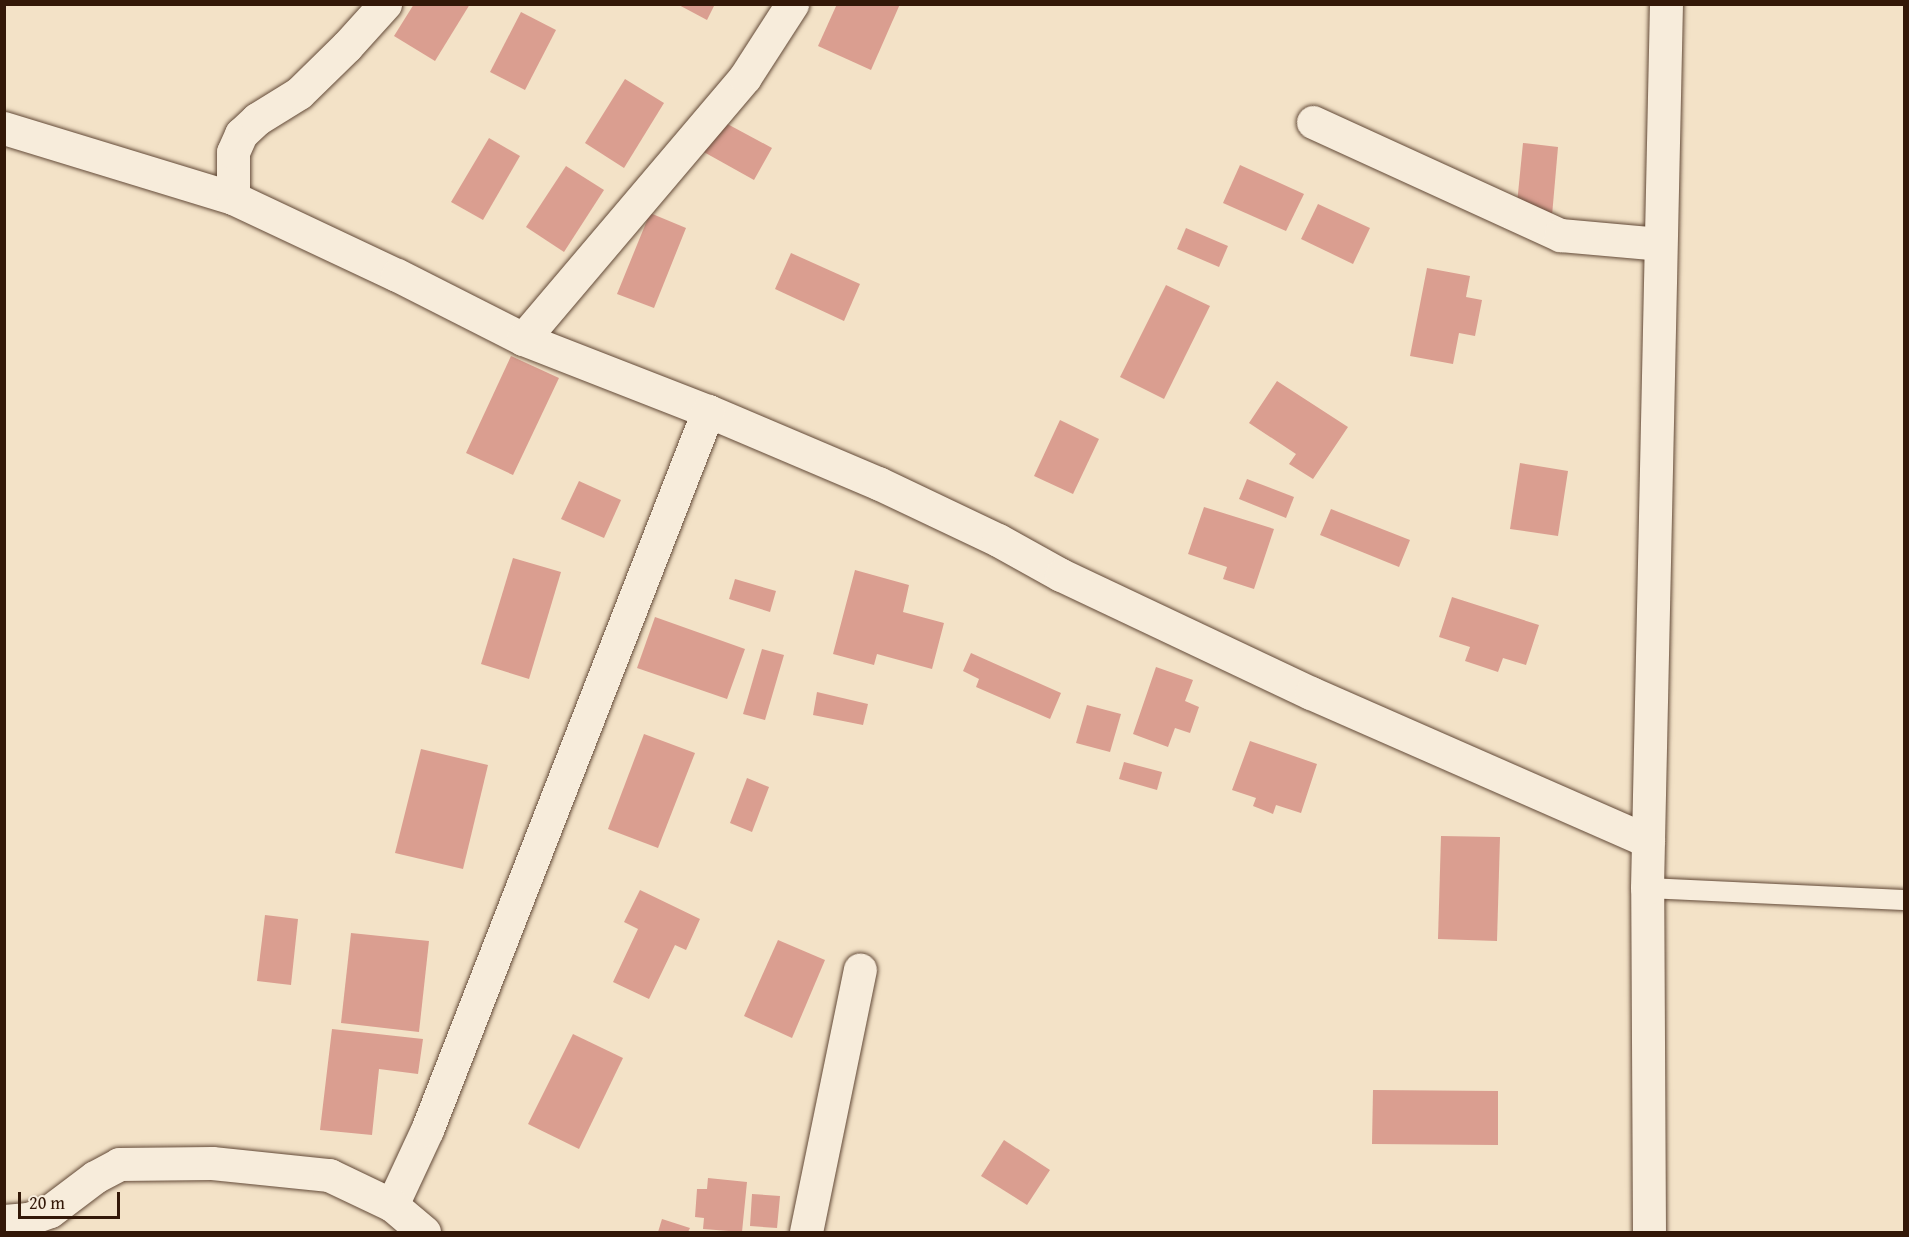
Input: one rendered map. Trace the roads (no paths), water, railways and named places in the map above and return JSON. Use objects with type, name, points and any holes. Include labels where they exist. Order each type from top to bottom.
[{"type":"street","points":[[233,198],[233,152],[241,134],[257,119],[299,93],[347,46],[385,4]]},
{"type":"street","points":[[524,339],[745,77],[792,4]]},
{"type":"street","points":[[1649,1233],[1647,888],[1666,4]]},
{"type":"street","points":[[1313,122],[1560,235],[1660,244]]},
{"type":"street","points":[[4,128],[233,198],[397,275],[524,339],[708,411],[878,483],[998,540],[1061,575],[1311,693],[1648,841]]},
{"type":"street","points":[[392,1205],[427,1130],[708,411]]},
{"type":"street","points":[[806,1233],[860,970]]},
{"type":"street","points":[[4,1221],[28,1219],[50,1210],[95,1177],[119,1164],[212,1162],[329,1175],[392,1205],[424,1233]]},
{"type":"lane","points":[[1647,888],[1905,900]]}]
